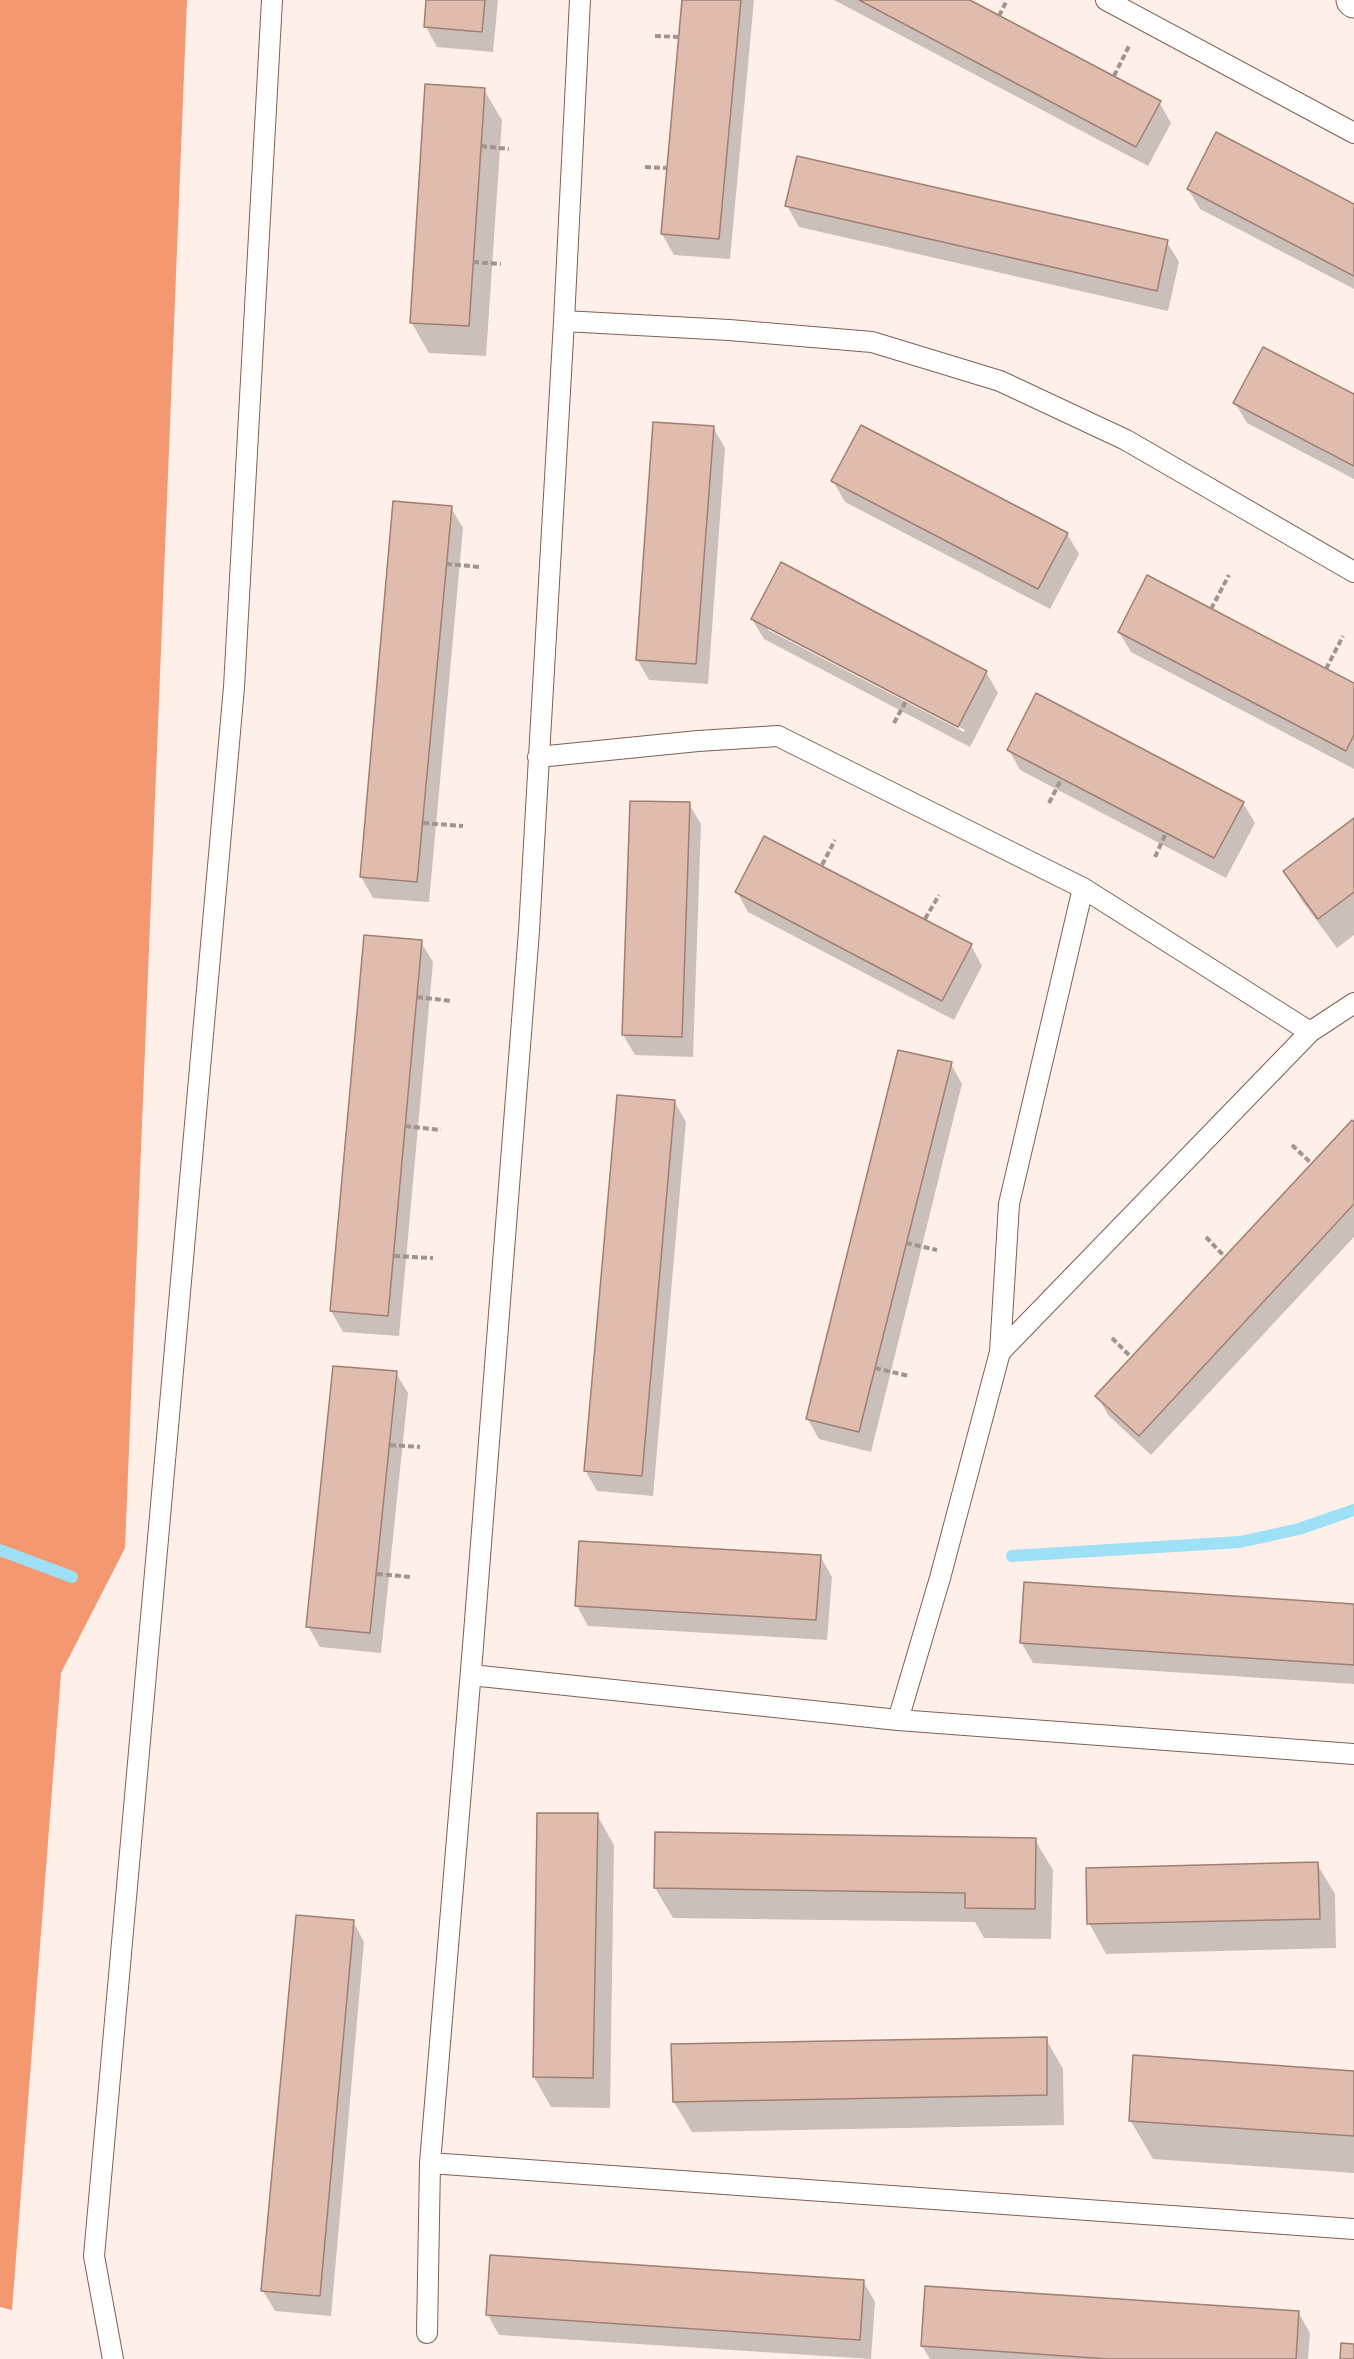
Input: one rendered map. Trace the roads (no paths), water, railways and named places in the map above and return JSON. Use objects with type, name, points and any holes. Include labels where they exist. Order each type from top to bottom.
[{"type":"lane","points":[[112,2359],[94,2256],[234,687],[272,0]]},
{"type":"lane","points":[[427,2333],[430,2163],[529,932],[580,0]]},
{"type":"lane","points":[[1106,0],[1354,133]]},
{"type":"lane","points":[[564,321],[729,330],[872,342],[1000,381],[1126,440],[1354,572]]},
{"type":"lane","points":[[538,757],[698,741],[778,736],[1083,888],[1310,1032]]},
{"type":"lane","points":[[898,1720],[940,1578],[1000,1352],[1009,1204],[1083,888]]},
{"type":"lane","points":[[1000,1352],[1310,1032],[1354,1004]]},
{"type":"lane","points":[[471,1675],[898,1720],[1354,1754]]},
{"type":"lane","points":[[430,2163],[1354,2229]]},
{"type":"waterway","points":[[1012,1556],[1240,1542],[1299,1529],[1354,1510]]},
{"type":"waterway","points":[[0,1550],[72,1577]]}]
